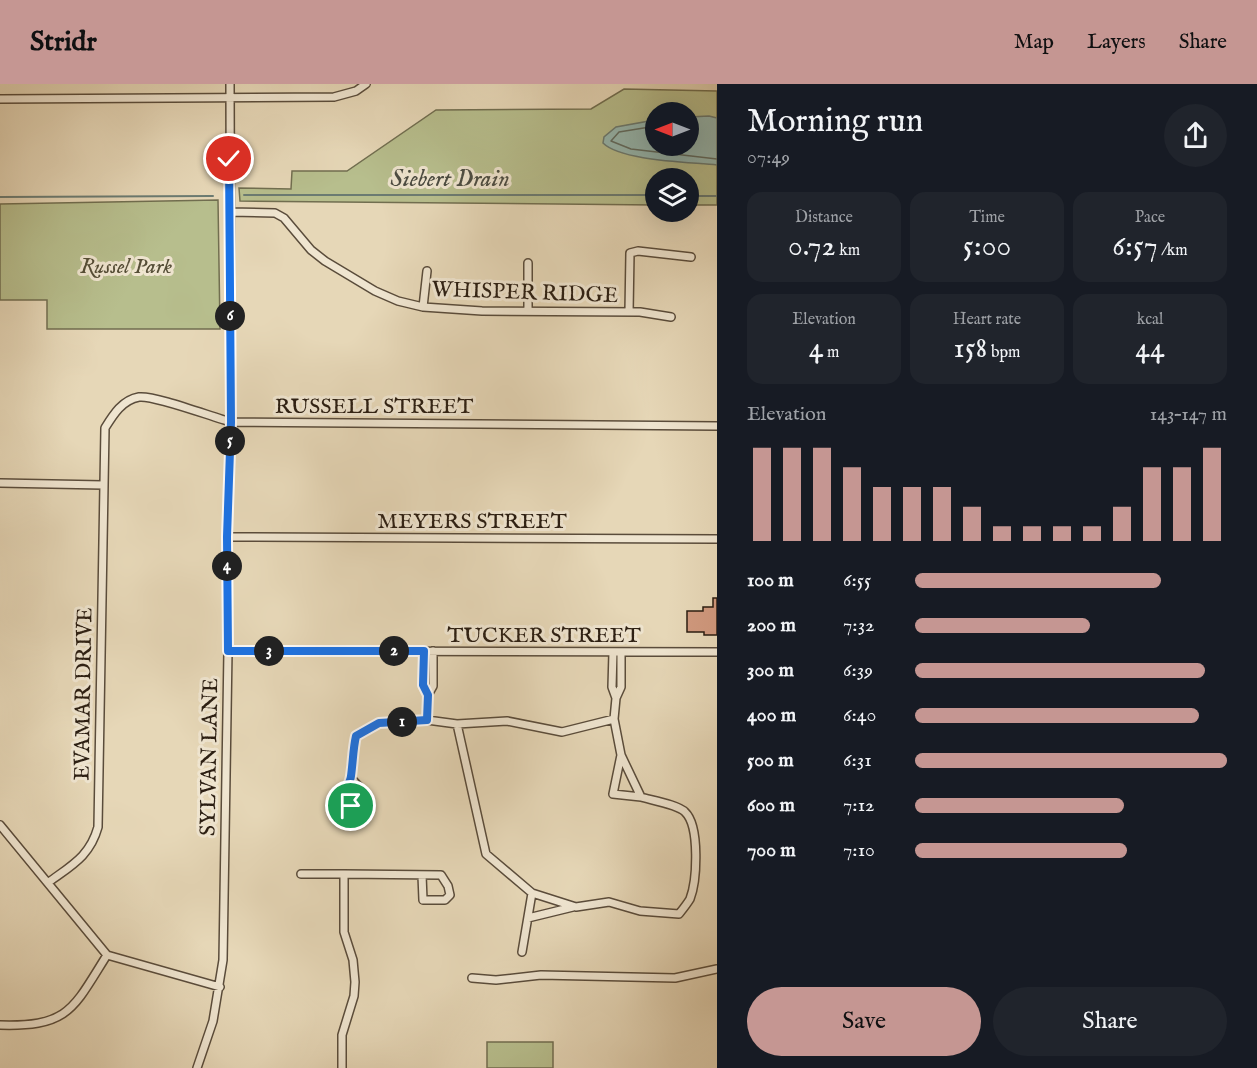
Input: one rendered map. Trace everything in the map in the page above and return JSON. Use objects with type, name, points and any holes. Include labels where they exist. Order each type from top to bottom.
[{"type":"street","name":"SYLVAN LANE","points":[[197,1068],[213,1021],[223,960],[228,651],[227,537],[231,422],[230,84]]},
{"type":"street","points":[[0,99],[334,97],[356,91],[366,84]]},
{"type":"street","name":"WHISPER RIDGE","points":[[229,212],[275,213],[284,218],[311,250],[340,271],[398,301],[423,307],[482,311],[629,312],[671,317]]},
{"type":"street","points":[[629,312],[630,254],[638,251],[691,257]]},
{"type":"street","points":[[528,263],[528,311]]},
{"type":"street","points":[[423,307],[427,271]]},
{"type":"street","name":"RUSSELL STREET","points":[[103,485],[105,428],[115,412],[126,402],[140,397],[156,399],[231,422],[717,426]]},
{"type":"street","points":[[0,483],[103,485]]},
{"type":"street","name":"EVAMAR DRIVE","points":[[49,882],[85,855],[94,842],[98,827],[103,485]]},
{"type":"street","name":"MEYERS STREET","points":[[227,537],[717,539]]},
{"type":"street","name":"TUCKER STREET","points":[[228,651],[717,652]]},
{"type":"street","points":[[424,651],[423,685],[428,695]]},
{"type":"street","points":[[427,720],[428,695],[433,686],[433,651]]},
{"type":"street","points":[[613,652],[612,687],[616,698]]},
{"type":"street","points":[[621,652],[621,687],[616,698],[614,720],[621,755],[641,797]]},
{"type":"street","points":[[351,778],[351,762],[356,736],[379,723],[427,720],[457,724],[507,721],[562,732],[614,720]]},
{"type":"street","points":[[457,724],[486,854],[532,893],[576,906]]},
{"type":"street","points":[[528,918],[576,906],[609,902],[640,911],[680,914],[689,900],[695,878],[691,821],[685,810],[641,797],[613,794],[621,755]]},
{"type":"street","points":[[0,825],[107,955],[220,987]]},
{"type":"street","points":[[300,874],[441,875],[448,886],[450,895],[446,900],[423,900],[422,875]]},
{"type":"street","points":[[342,1068],[342,1035],[354,996],[355,982],[353,960],[344,932],[344,874]]},
{"type":"street","points":[[522,952],[532,893]]},
{"type":"street","points":[[0,1025],[29,1026],[45,1023],[64,1014],[79,1000],[107,955]]},
{"type":"street","points":[[471,978],[496,980],[541,975],[675,978],[717,969]]},
{"type":"green space","points":[[624,89],[717,91],[717,205],[699,205],[699,168],[645,168],[645,205],[240,201],[239,188],[291,189],[292,171],[347,171],[436,110],[591,109]]},
{"type":"green space","name":"Russel Park","points":[[218,200],[220,329],[47,329],[47,300],[0,300],[0,204]]},
{"type":"green space","points":[[487,1042],[553,1042],[553,1068],[487,1068]]},
{"type":"water","points":[[699,116],[717,118],[717,165],[640,157],[625,154],[603,143],[604,137],[616,127],[645,122],[645,156],[699,156]]},
{"type":"building","points":[[713,598],[717,598],[717,635],[687,632],[687,611],[703,611],[703,607],[713,607]]},
{"type":"waterway","name":"Siebert Drain","points":[[244,195],[645,195]]},
{"type":"waterway","name":"Siebert Drain","points":[[0,197],[213,196]]},
{"type":"waterway","name":"Siebert Drain","points":[[699,196],[717,196]]},
{"type":"route","points":[[229,159],[231,422],[227,537],[228,651],[424,651],[423,685],[428,695],[427,720],[379,723],[356,736],[351,762],[351,778],[344,791],[344,799],[351,806]]}]
